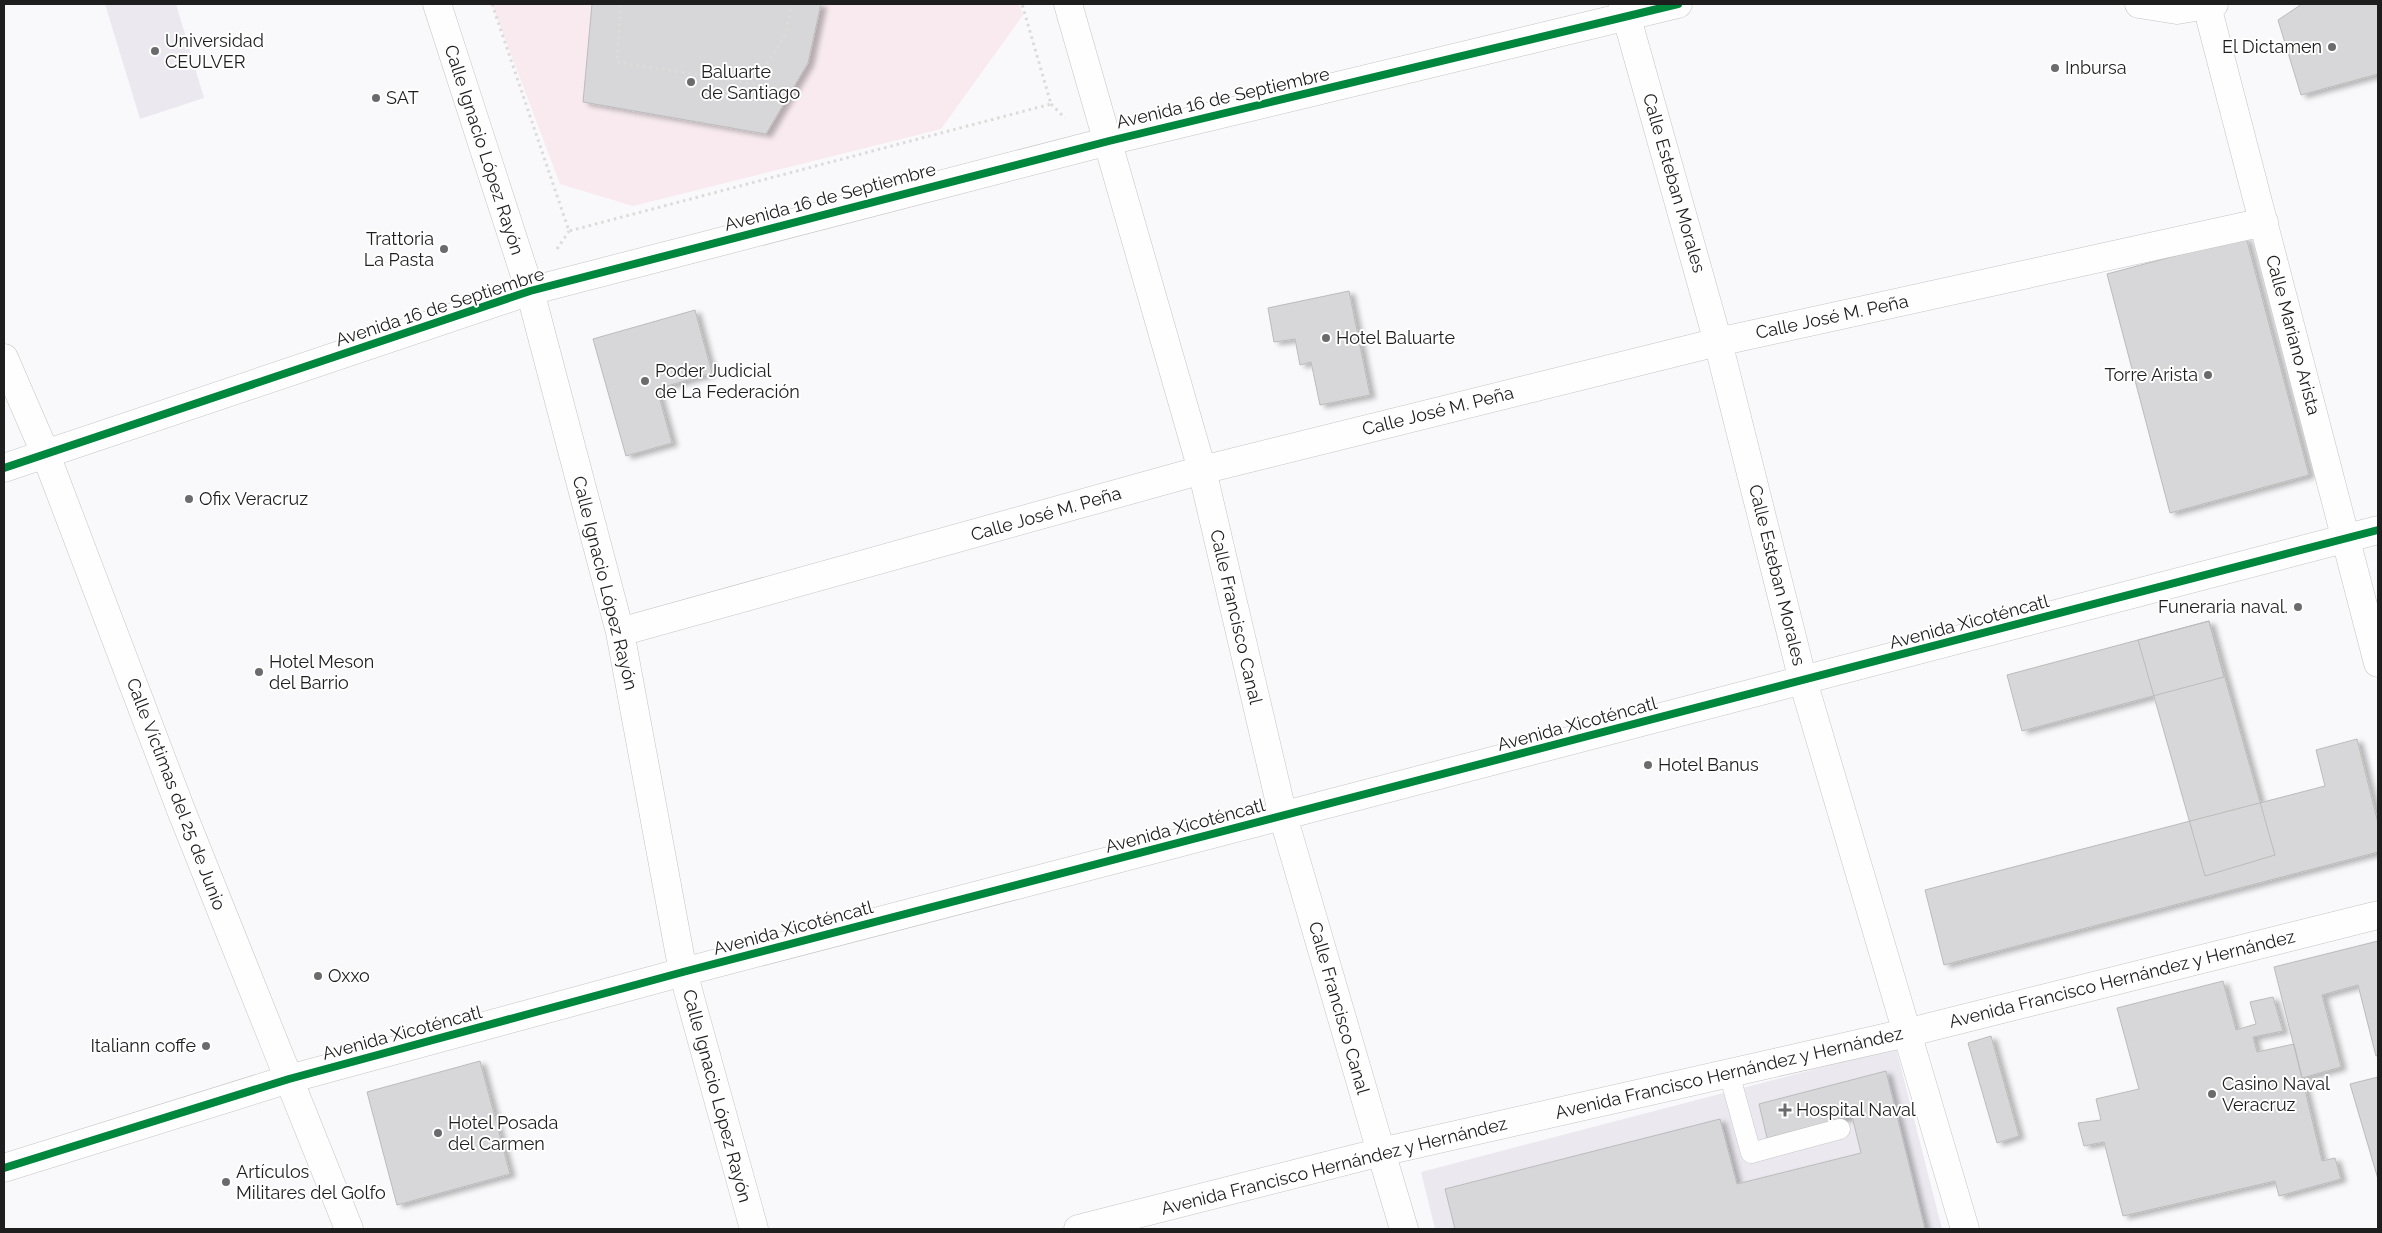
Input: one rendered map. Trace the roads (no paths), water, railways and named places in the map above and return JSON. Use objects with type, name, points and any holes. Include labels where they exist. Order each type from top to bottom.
[{"type":"street","name":"Calle Ignacio López Rayón","points":[[437,4],[530,291],[620,632],[683,972],[754,1229]]},
{"type":"street","name":"Calle Francisco Canal","points":[[1068,4],[1202,470],[1283,816],[1404,1229]]},
{"type":"street","name":"Avenida 16 de Septiembre","points":[[4,468],[530,291],[1108,141],[1625,10],[1678,4]]},
{"type":"street","points":[[2139,4],[2177,10],[2211,5]]},
{"type":"street","name":"Calle Mariano Arista","points":[[2211,5],[2264,222],[2378,663]]},
{"type":"street","name":"Calle Esteban Morales","points":[[1625,10],[1718,342],[1803,681],[1965,1229]]},
{"type":"street","name":"Calle José M. Peña","points":[[620,632],[1202,470],[1718,342],[2264,222]]},
{"type":"street","name":"Calle Víctimas del 25 de Junio","points":[[4,358],[46,455],[180,810],[350,1229]]},
{"type":"street","name":"Avenida Xicoténcatl","points":[[4,1168],[289,1079],[683,972],[2378,530]]},
{"type":"street","name":"Avenida Francisco Hernández y Hernández","points":[[1078,1229],[1381,1152],[1906,1033],[2378,915]]},
{"type":"lane","points":[[1729,1073],[1751,1153],[1840,1129]]},
{"type":"place","name":"El Dictamen","points":[[2332,47]]},
{"type":"place","name":"Universidad CEULVER","points":[[155,51]]},
{"type":"place","name":"Inbursa","points":[[2055,68]]},
{"type":"place","name":"Baluarte de Santiago","points":[[691,82]]},
{"type":"place","name":"SAT","points":[[376,98]]},
{"type":"place","name":"Trattoria La Pasta","points":[[444,249]]},
{"type":"place","name":"Hotel Baluarte","points":[[1326,338]]},
{"type":"place","name":"Torre Arista","points":[[2208,375]]},
{"type":"place","name":"Poder Judicial de La Federación","points":[[645,381]]},
{"type":"place","name":"Ofix Veracruz","points":[[189,499]]},
{"type":"place","name":"Funeraria naval.","points":[[2298,607]]},
{"type":"place","name":"Hotel Meson del Barrio","points":[[259,672]]},
{"type":"place","name":"Hotel Banus","points":[[1648,765]]},
{"type":"place","name":"Oxxo","points":[[318,976]]},
{"type":"place","name":"Italiann coffe","points":[[206,1046]]},
{"type":"place","name":"Casino Naval Veracruz","points":[[2212,1094]]},
{"type":"place","name":"Hospital Naval","points":[[1785,1110]]},
{"type":"place","name":"Hotel Posada del Carmen","points":[[438,1133]]},
{"type":"place","name":"Artículos Militares del Golfo","points":[[226,1182]]}]
